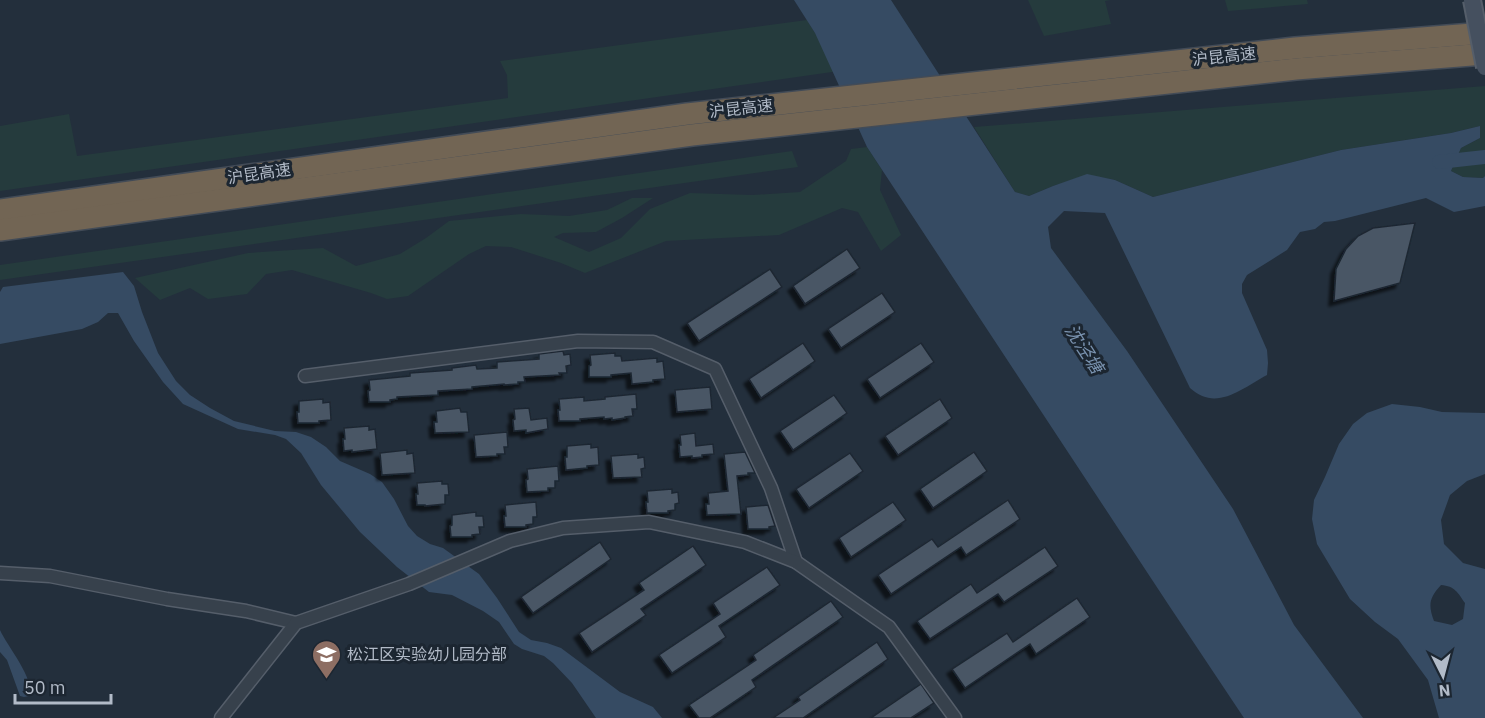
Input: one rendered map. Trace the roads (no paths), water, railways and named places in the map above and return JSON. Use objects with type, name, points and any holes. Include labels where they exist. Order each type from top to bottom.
[{"type":"highway","name":"沪昆高速","points":[[0,230],[681,136],[784,114],[1295,48],[1485,33]]},
{"type":"highway","name":"沪昆高速","points":[[0,210],[687,114],[784,114],[1485,54]]},
{"type":"main road","points":[[1472,0],[1485,67]]},
{"type":"street","points":[[305,376],[578,341],[653,342],[715,369],[771,488],[796,562]]},
{"type":"street","points":[[0,573],[50,576],[167,599],[246,611],[296,623],[409,584],[510,541],[563,528],[649,522],[745,542],[796,562],[889,627],[955,718]]},
{"type":"street","points":[[221,718],[296,623]]},
{"type":"water","name":"沈泾塘","points":[[794,0],[891,0],[1015,192],[1029,196],[1087,174],[1115,180],[1153,197],[1341,150],[1451,133],[1480,126],[1480,138],[1461,148],[1451,171],[1463,177],[1483,178],[1485,176],[1485,206],[1454,212],[1426,198],[1324,222],[1315,229],[1300,232],[1287,250],[1247,275],[1242,284],[1242,293],[1267,350],[1267,375],[1228,396],[1209,398],[1190,388],[1105,213],[1064,211],[1048,227],[1051,248],[1127,351],[1233,509],[1294,625],[1363,718],[1244,718],[867,147],[815,33]]},
{"type":"water","points":[[123,272],[134,286],[158,353],[176,381],[190,395],[234,421],[275,431],[296,432],[311,437],[326,447],[340,461],[382,482],[408,526],[417,536],[430,544],[443,548],[479,574],[519,632],[531,640],[561,648],[620,692],[653,707],[662,718],[596,718],[572,683],[544,656],[514,644],[499,622],[483,611],[452,595],[429,592],[397,567],[360,532],[321,485],[301,453],[286,439],[238,429],[183,404],[163,382],[134,341],[118,313],[108,313],[98,322],[82,329],[0,344],[0,292],[3,287]]},
{"type":"water","points":[[1392,404],[1442,412],[1485,413],[1485,474],[1467,481],[1450,495],[1441,520],[1444,544],[1463,563],[1485,569],[1485,718],[1439,718],[1428,680],[1398,639],[1350,599],[1317,544],[1312,519],[1314,500],[1339,444],[1353,424],[1367,413]],"holes":[[[1441,585],[1456,591],[1465,603],[1463,619],[1452,625],[1434,621],[1431,602]]]},
{"type":"water","points":[[0,630],[25,672],[30,689],[29,696],[20,696],[7,660],[0,652]]},
{"type":"waterway","points":[[1439,162],[1485,157]]},
{"type":"place","name":"松江区实验幼儿园分部","points":[[326,680]]}]
